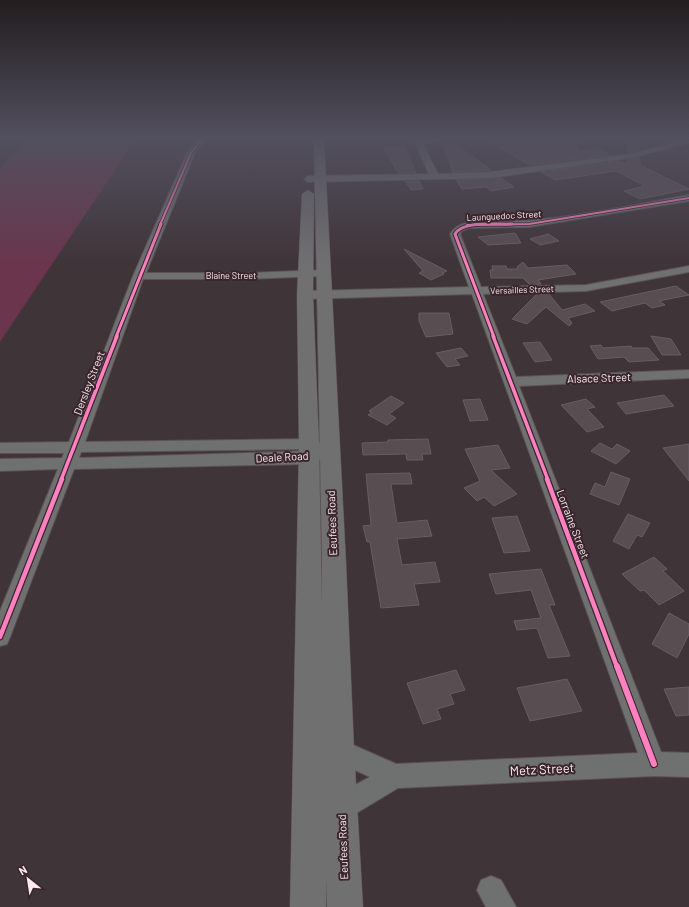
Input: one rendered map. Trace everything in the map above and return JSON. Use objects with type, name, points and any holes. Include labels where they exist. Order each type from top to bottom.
[{"type":"main road","name":"Eeufees Road","points":[[308,907],[308,807],[323,749],[315,451],[314,181]]},
{"type":"main road","name":"Eeufees Road","points":[[323,749],[342,808],[345,907]]},
{"type":"street","name":"Dersley Street","points":[[0,637],[67,463],[75,446],[139,276],[179,181]]},
{"type":"street","name":"Launguedoc Street","points":[[475,291],[456,241],[456,231],[464,226],[544,222],[689,198]]},
{"type":"street","name":"Versailles Street","points":[[314,284],[475,291],[586,288],[689,269]]},
{"type":"street","name":"Blaine Street","points":[[139,276],[314,284]]},
{"type":"street","name":"Lorraine Street","points":[[475,291],[654,764]]},
{"type":"street","name":"Alsace Street","points":[[510,382],[688,377]]},
{"type":"street","name":"Deale Road","points":[[0,448],[75,446],[315,451]]},
{"type":"street","name":"Deale Road","points":[[0,465],[315,451]]},
{"type":"street","name":"Metz Street","points":[[323,749],[395,776],[654,764],[689,764]]},
{"type":"street","name":"Metz Street","points":[[342,808],[395,776]]},
{"type":"street","points":[[308,807],[342,808]]},
{"type":"shaded area","points":[[0,181],[107,181],[0,342]]},
{"type":"building","points":[[405,181],[419,181],[423,189],[411,190]]},
{"type":"building","points":[[457,181],[506,181],[514,187],[491,191],[486,187],[462,189]]},
{"type":"building","points":[[636,181],[673,181],[689,189],[640,199],[624,191],[645,186]]},
{"type":"building","points":[[515,233],[521,243],[488,245],[478,237]]},
{"type":"building","points":[[548,234],[559,241],[540,245],[530,239]]},
{"type":"building","points":[[404,249],[447,271],[431,280],[419,273],[423,271]]},
{"type":"building","points":[[523,262],[528,268],[567,265],[576,274],[538,280],[541,284],[530,285],[523,278],[491,278],[490,270],[493,270],[492,266],[506,266],[507,269],[518,269],[517,267]]},
{"type":"building","points":[[676,286],[689,295],[659,301],[665,305],[652,308],[645,303],[612,311],[600,302]]},
{"type":"building","points":[[537,294],[549,294],[562,310],[585,304],[595,311],[568,318],[572,323],[569,326],[546,307],[527,324],[512,319]]},
{"type":"building","points":[[419,313],[449,313],[453,334],[426,337],[419,321]]},
{"type":"building","points":[[651,336],[671,339],[681,355],[662,355]]},
{"type":"building","points":[[540,342],[552,360],[535,362],[523,343]]},
{"type":"building","points":[[601,345],[603,348],[631,346],[632,348],[648,348],[659,360],[629,362],[624,357],[598,359],[590,346]]},
{"type":"building","points":[[461,348],[468,356],[455,359],[460,365],[447,367],[436,353]]},
{"type":"building","points":[[664,395],[674,406],[626,414],[617,403]]},
{"type":"building","points":[[391,396],[404,403],[389,414],[396,418],[387,425],[368,415],[372,412],[369,411]]},
{"type":"building","points":[[480,399],[488,420],[470,421],[463,400]]},
{"type":"building","points":[[586,399],[595,407],[587,409],[604,427],[587,432],[561,405]]},
{"type":"building","points":[[428,439],[431,454],[422,454],[423,460],[407,460],[406,454],[363,455],[362,443],[388,442],[388,440]]},
{"type":"building","points":[[600,443],[612,449],[617,444],[630,451],[616,464],[591,451]]},
{"type":"building","points":[[689,444],[689,481],[663,448]]},
{"type":"building","points":[[498,445],[510,468],[491,470],[517,494],[494,506],[484,497],[477,501],[464,488],[480,481],[465,449]]},
{"type":"building","points":[[611,472],[630,479],[619,505],[590,494],[595,483],[605,487]]},
{"type":"building","points":[[410,473],[412,484],[391,484],[397,523],[427,520],[432,536],[397,539],[402,565],[435,562],[440,582],[414,584],[419,605],[381,608],[370,542],[367,542],[363,526],[371,525],[366,474]]},
{"type":"building","points":[[628,514],[650,523],[642,537],[637,535],[629,549],[613,541]]},
{"type":"building","points":[[517,516],[530,551],[504,553],[492,518]]},
{"type":"building","points":[[654,557],[667,569],[663,571],[684,591],[659,605],[644,590],[640,591],[622,574]]},
{"type":"building","points":[[541,569],[555,605],[549,605],[570,656],[548,658],[537,628],[517,630],[514,621],[541,618],[531,590],[496,594],[489,574]]},
{"type":"building","points":[[669,613],[689,624],[689,634],[677,658],[652,644]]},
{"type":"building","points":[[456,670],[465,690],[450,694],[454,704],[437,709],[441,719],[423,724],[407,683]]},
{"type":"building","points":[[567,679],[582,711],[530,721],[517,688]]},
{"type":"building","points":[[689,687],[689,715],[676,716],[664,689]]},
{"type":"cycle path","points":[[0,637],[75,446],[139,276],[179,181]]},
{"type":"cycle path","points":[[654,764],[455,234],[458,229],[468,225],[529,224],[689,198]]}]
